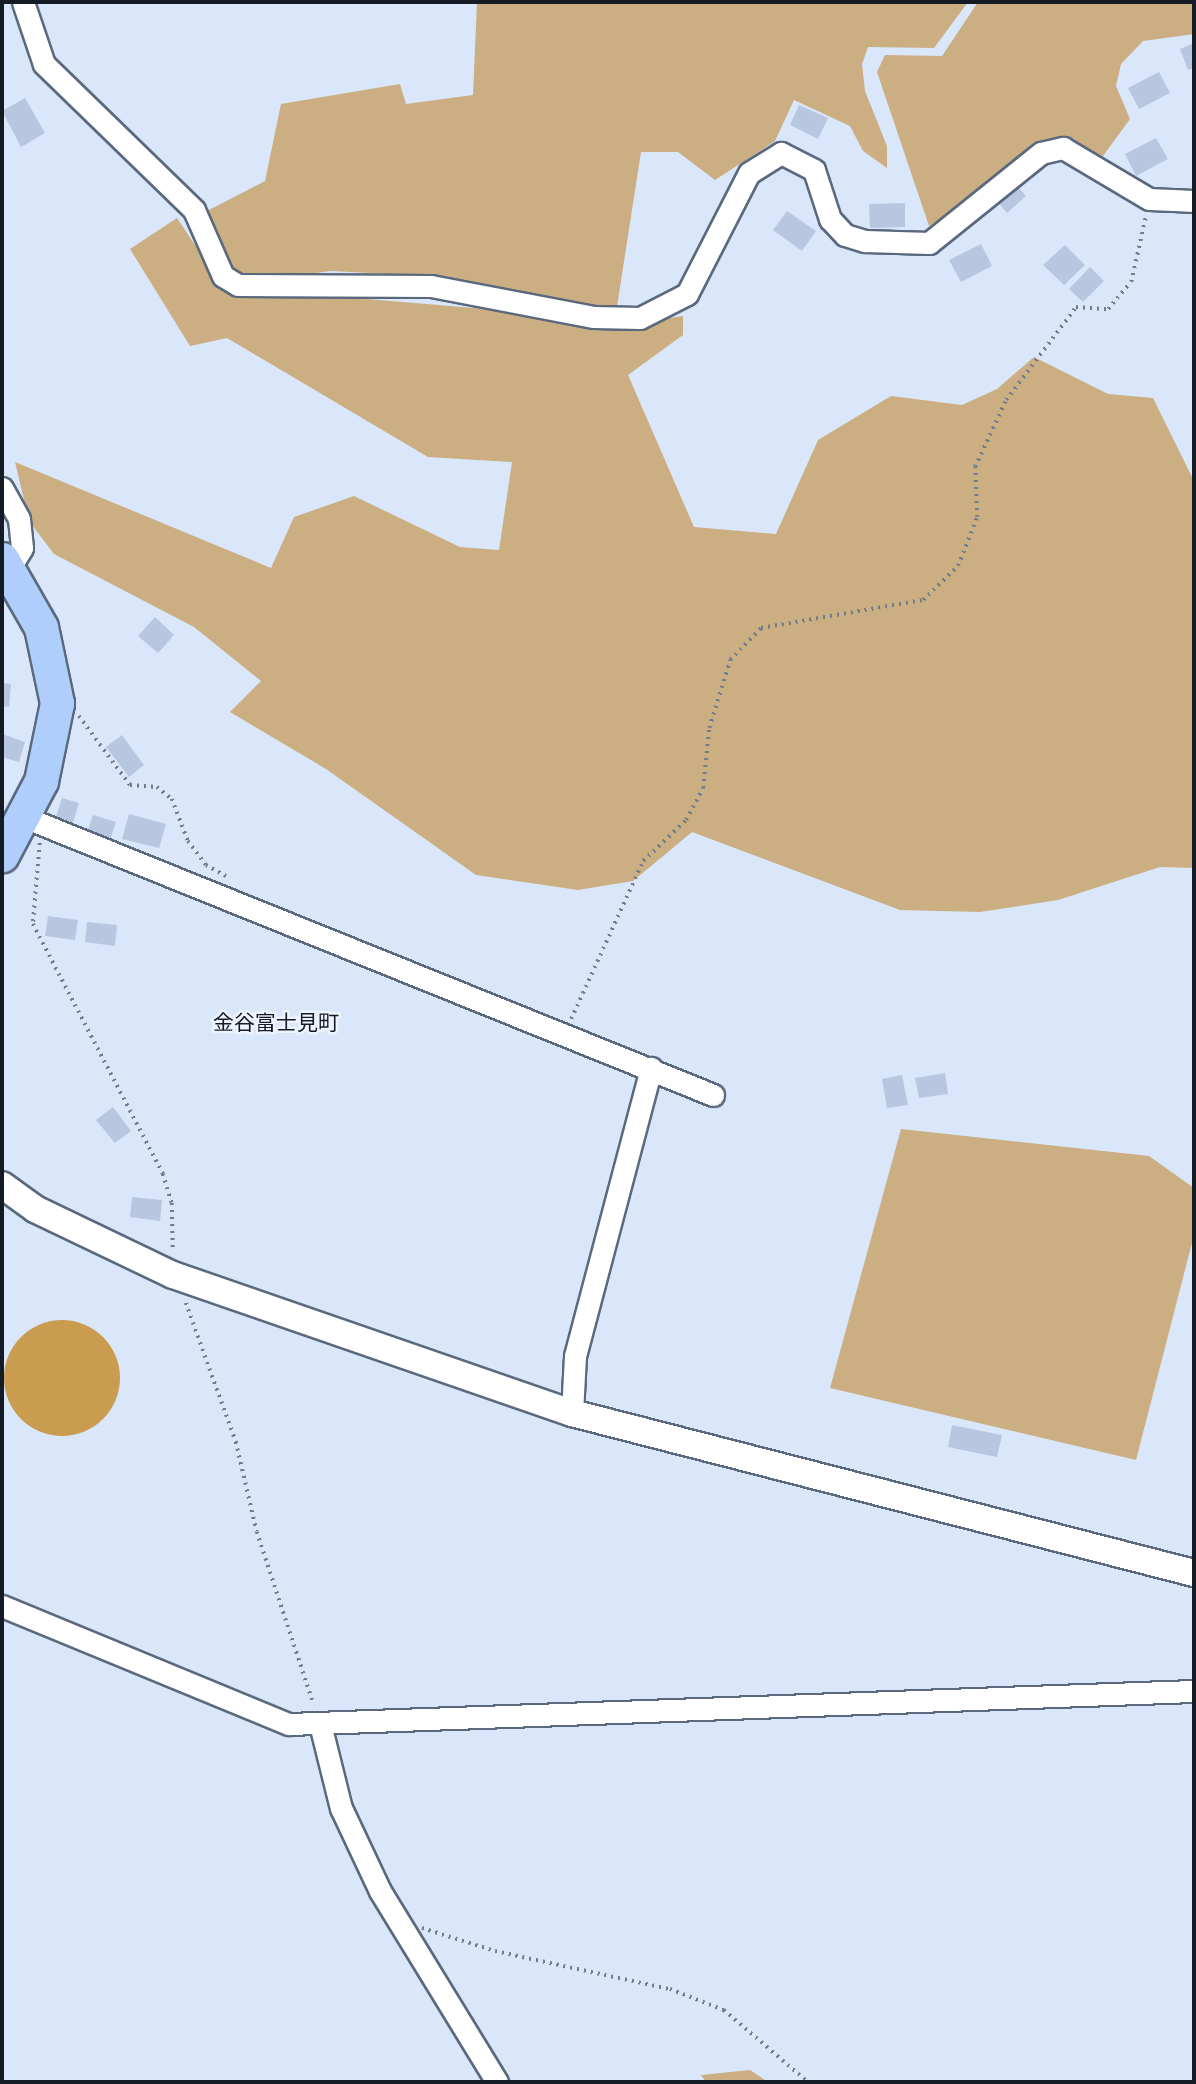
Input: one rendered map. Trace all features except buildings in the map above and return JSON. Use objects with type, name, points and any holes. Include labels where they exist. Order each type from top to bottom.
[{"type":"highway","points":[[2,855],[33,823],[53,747],[57,703],[41,627],[6,564]]},
{"type":"street","points":[[23,2],[44,64],[194,210],[223,276],[238,285],[431,286],[594,317],[640,318],[687,294],[749,173],[781,153],[801,158],[814,170],[830,219],[845,234],[865,240],[929,243],[1041,153],[1063,148],[1149,199],[1194,201]]},
{"type":"street","points":[[2,488],[19,519],[22,548],[6,564]]},
{"type":"street","points":[[33,823],[712,1094]]},
{"type":"street","points":[[572,1413],[575,1356],[651,1068]]},
{"type":"street","points":[[2,1185],[35,1209],[173,1275],[572,1413],[1194,1573]]},
{"type":"street","points":[[2,1606],[289,1724],[1194,1691]]},
{"type":"street","points":[[320,1724],[341,1808],[400,1926],[497,2082]]},
{"type":"path","points":[[564,1034],[643,861],[686,820],[703,788],[709,728],[730,660],[761,628],[923,600],[958,566],[976,517],[975,467],[1006,400],[1076,307],[1108,309],[1131,282],[1149,199]]},
{"type":"path","points":[[72,703],[107,761],[130,785],[157,787],[172,799],[183,834],[205,865],[234,881]]},
{"type":"path","points":[[33,823],[33,924],[163,1174],[172,1203],[173,1275],[236,1441],[257,1532],[320,1724]]},
{"type":"path","points":[[400,1926],[444,1930],[495,1951],[670,1989],[724,2010],[808,2082]]},
{"type":"shaded area","points":[[477,2],[968,2],[934,48],[868,47],[862,64],[865,91],[887,146],[887,168],[863,151],[850,126],[794,100],[775,141],[715,180],[678,152],[641,152],[616,313],[433,276],[330,271],[261,281],[230,270],[205,212],[265,181],[281,104],[400,84],[406,104],[473,95]]},
{"type":"shaded area","points":[[978,2],[1194,2],[1194,34],[1143,41],[1121,64],[1116,86],[1130,119],[1103,156],[1064,140],[1034,142],[970,200],[929,226],[877,72],[885,55],[942,56]]},
{"type":"shaded area","points":[[177,218],[223,287],[559,315],[603,328],[683,316],[683,335],[628,375],[694,527],[776,534],[818,440],[891,396],[962,405],[997,389],[1034,357],[1108,394],[1153,398],[1194,481],[1194,868],[1160,867],[1058,900],[980,912],[900,910],[692,832],[633,881],[578,890],[476,875],[326,769],[230,712],[261,681],[194,627],[54,554],[29,521],[15,462],[271,568],[294,517],[354,496],[460,547],[499,550],[512,462],[428,457],[227,338],[190,346],[130,249]]},
{"type":"shaded area","points":[[901,1129],[1149,1156],[1194,1188],[1194,1235],[1136,1460],[830,1388]]},
{"type":"shaded area","points":[[62,1320],[84,1324],[103,1337],[116,1356],[120,1378],[116,1400],[103,1419],[84,1432],[62,1436],[40,1432],[21,1419],[8,1400],[4,1378],[8,1356],[21,1337],[40,1324]]},
{"type":"shaded area","points":[[750,2070],[768,2082],[706,2082],[701,2075]]},
{"type":"district","name":"金谷富士見町","points":[[276,1023]]}]
